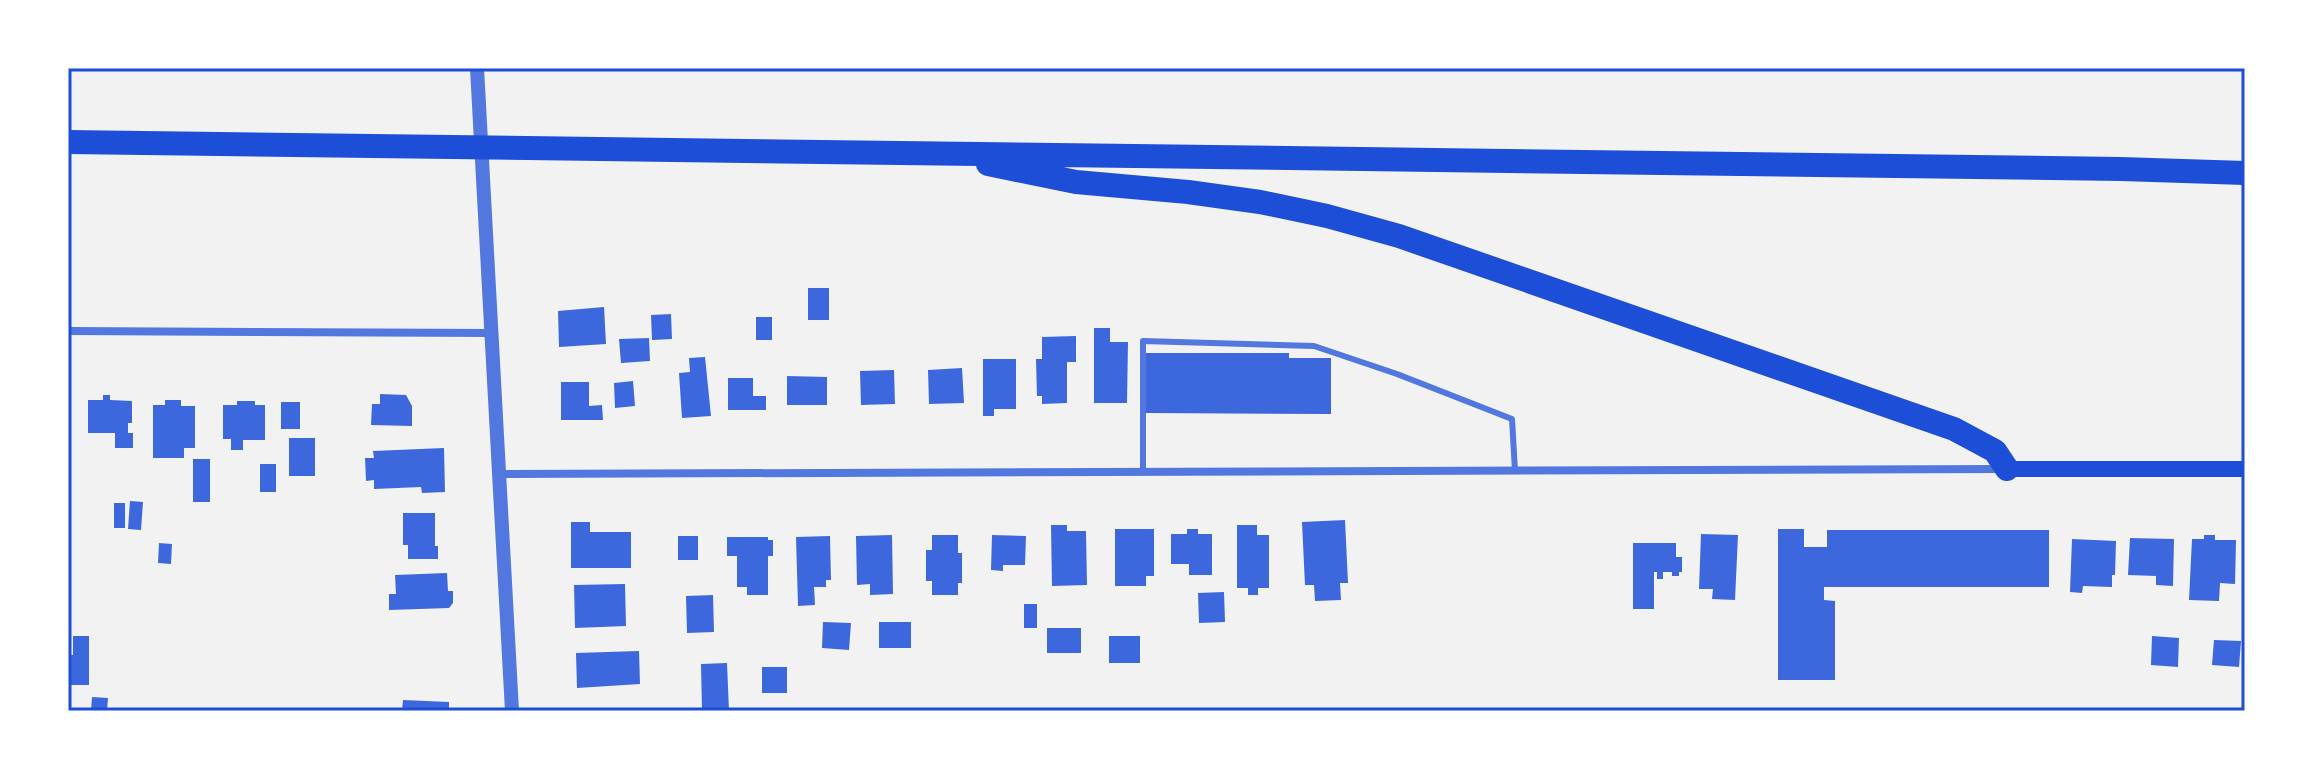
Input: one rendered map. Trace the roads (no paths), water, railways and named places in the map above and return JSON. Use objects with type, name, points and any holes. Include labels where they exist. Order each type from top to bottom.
[{"type":"highway","points":[[68,142],[2245,173]]},
{"type":"highway","points":[[951,154],[1076,182],[1260,202],[1399,236],[1954,429],[1995,451],[2007,469]]},
{"type":"main road","points":[[2007,469],[2245,469]]},
{"type":"street","points":[[477,68],[512,711]]},
{"type":"street","points":[[68,331],[492,333]]},
{"type":"street","points":[[499,474],[2007,469]]},
{"type":"lane","points":[[1143,471],[1143,341],[1314,346],[1360,361],[1512,419],[1515,471]]}]
